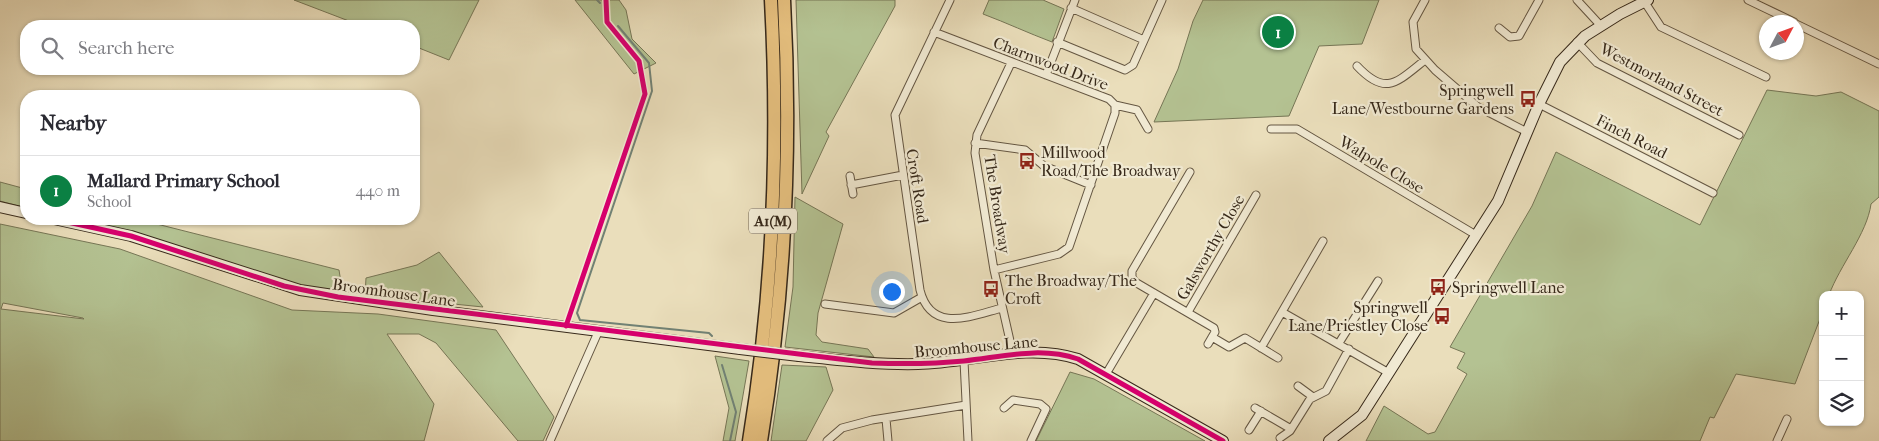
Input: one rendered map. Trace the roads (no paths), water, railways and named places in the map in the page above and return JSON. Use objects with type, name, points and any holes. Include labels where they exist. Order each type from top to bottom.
[{"type":"highway","name":"A1(M)","points":[[749,441],[764,335],[774,191],[775,85],[771,0]]},
{"type":"highway","name":"A1(M)","points":[[761,441],[776,336],[785,230],[788,85],[784,0]]},
{"type":"street","name":"Croft Road","points":[[922,297],[902,175],[895,122],[896,108],[950,0]]},
{"type":"street","points":[[1046,75],[1075,0]]},
{"type":"street","points":[[1058,42],[1125,70],[1133,65],[1162,0]]},
{"type":"street","points":[[1425,0],[1416,14],[1412,30],[1416,49],[1424,60],[1478,107],[1527,132]]},
{"type":"street","points":[[1499,28],[1510,37],[1519,36],[1539,0]]},
{"type":"street","points":[[1577,0],[1601,26]]},
{"type":"street","points":[[1748,0],[1779,15]]},
{"type":"street","points":[[1329,441],[1362,415],[1498,201],[1539,104],[1560,62],[1577,42],[1646,1],[1661,27],[1766,77]]},
{"type":"street","points":[[1071,8],[1144,40]]},
{"type":"street","points":[[1804,27],[1879,64]]},
{"type":"street","name":"Charnwood Drive","points":[[934,32],[1109,99],[1115,105],[1137,110],[1148,129]]},
{"type":"street","name":"Westmorland Street","points":[[1577,42],[1597,63],[1738,135]]},
{"type":"street","points":[[1357,66],[1369,78],[1386,85],[1397,82],[1424,60]]},
{"type":"street","name":"The Broadway","points":[[1011,63],[975,144],[994,270],[1013,354]]},
{"type":"street","name":"Finch Road","points":[[1539,104],[1713,192]]},
{"type":"street","points":[[994,270],[1064,252],[1072,242],[1115,105]]},
{"type":"street","name":"Walpole Close","points":[[1271,129],[1297,129],[1476,236]]},
{"type":"street","points":[[975,144],[1025,150],[1044,166],[1091,185]]},
{"type":"street","name":"Galsworthy Close","points":[[1190,172],[1132,271],[1132,278],[1135,282],[1214,328],[1215,332],[1210,340],[1229,347],[1245,338],[1261,348]]},
{"type":"street","points":[[851,185],[902,175]]},
{"type":"street","points":[[850,176],[853,194]]},
{"type":"street","name":"Galsworthy Close","points":[[1188,312],[1256,195]]},
{"type":"street","points":[[0,207],[20,212]]},
{"type":"street","name":"Broomhouse Lane","points":[[81,225],[131,236],[300,290],[348,299],[740,349],[872,363],[918,364],[964,361],[1013,354],[1061,354],[1078,359],[1106,374],[1223,441]]},
{"type":"street","points":[[1278,358],[1261,348],[1323,241]]},
{"type":"street","points":[[1340,343],[1378,281]]},
{"type":"street","name":"Galsworthy Close","points":[[1106,374],[1154,293]]},
{"type":"street","points":[[825,304],[894,313],[922,297],[930,311],[942,318],[950,319],[960,319],[1002,308]]},
{"type":"street","points":[[1282,312],[1340,343],[1389,373]]},
{"type":"street","points":[[550,441],[599,330]]},
{"type":"street","points":[[1280,438],[1291,429],[1313,396],[1326,391],[1349,349]]},
{"type":"street","points":[[964,361],[968,441]]},
{"type":"street","points":[[1298,386],[1313,396]]},
{"type":"street","points":[[1004,408],[1012,400],[1040,404],[1046,409],[1030,441]]},
{"type":"street","points":[[827,441],[842,428],[872,420],[966,405]]},
{"type":"street","points":[[1249,430],[1258,409],[1291,429]]},
{"type":"street","points":[[886,419],[888,441]]},
{"type":"street","points":[[1777,441],[1787,419]]},
{"type":"waterway","points":[[597,0],[600,3]]},
{"type":"waterway","points":[[618,26],[649,63],[652,91],[577,313],[580,320],[709,333],[712,336]]},
{"type":"waterway","points":[[722,365],[736,412],[730,441]]},
{"type":"place","name":"Mallard Primary School","points":[[1278,32]]},
{"type":"place","name":"Springwell Lane/Westbourne Gardens","points":[[1528,99]]},
{"type":"place","name":"Millwood Road/The Broadway","points":[[1027,161]]},
{"type":"place","name":"Springwell Lane","points":[[1438,287]]},
{"type":"place","name":"The Broadway/The Croft","points":[[991,289]]},
{"type":"place","name":"Springwell Lane/Priestley Close","points":[[1442,316]]}]
